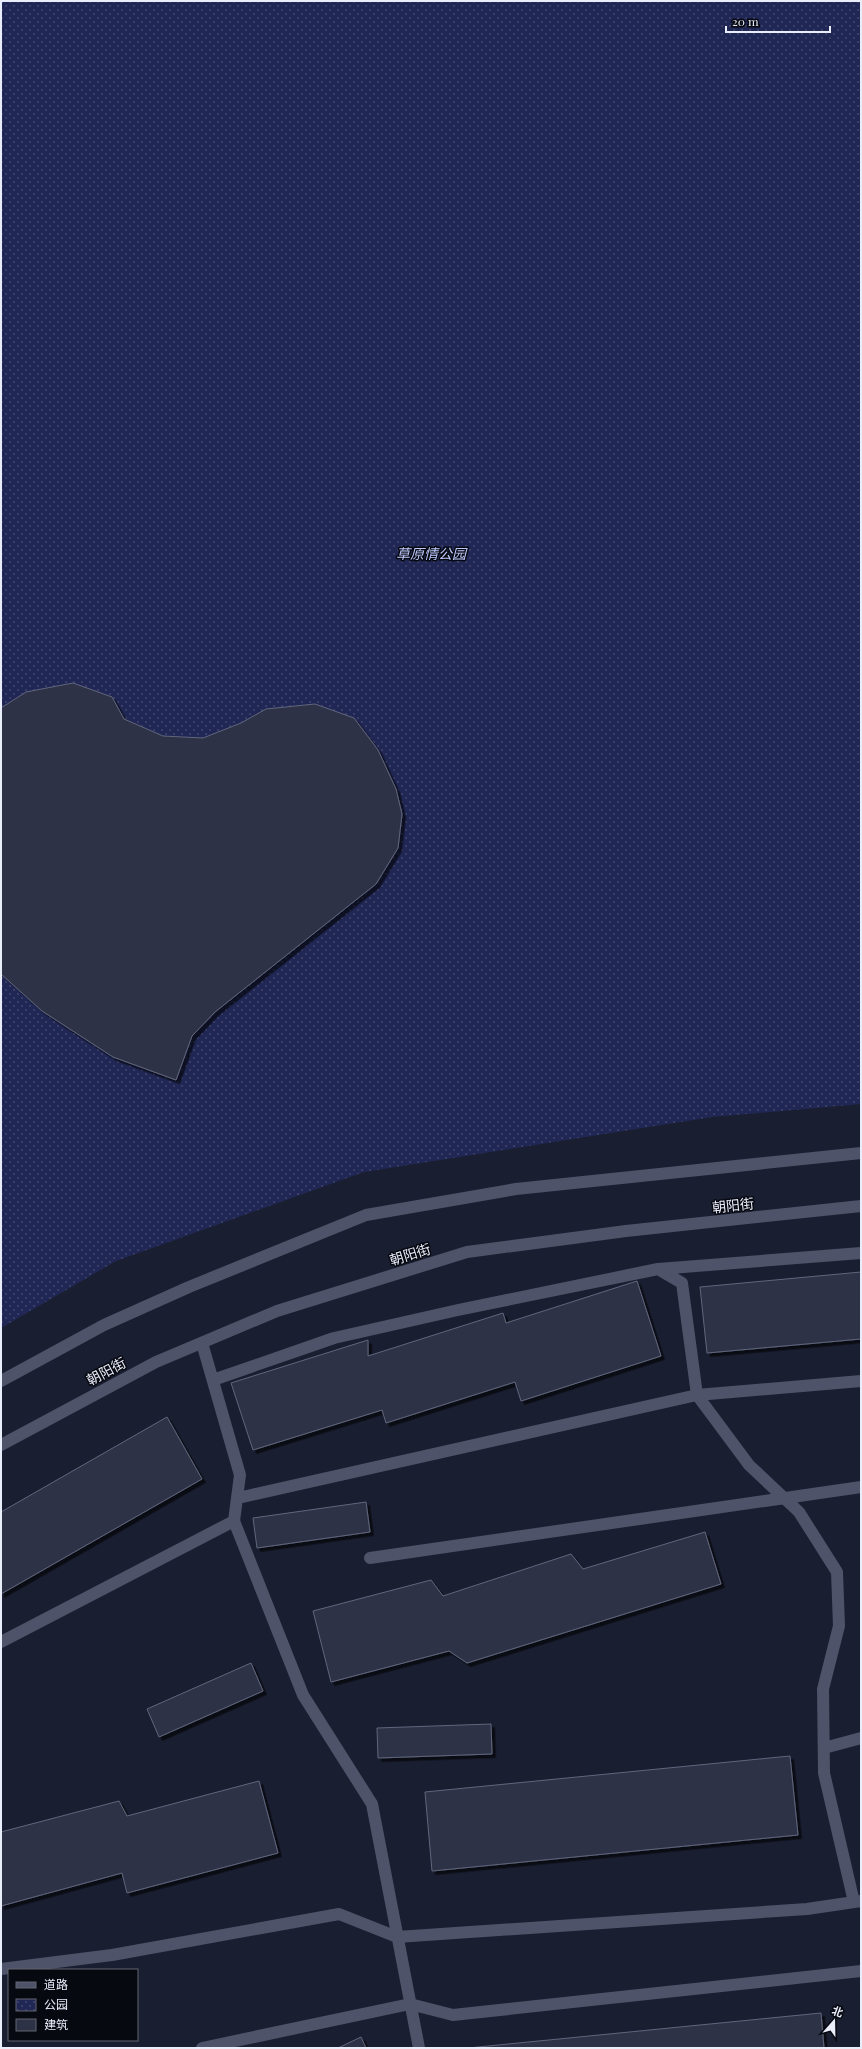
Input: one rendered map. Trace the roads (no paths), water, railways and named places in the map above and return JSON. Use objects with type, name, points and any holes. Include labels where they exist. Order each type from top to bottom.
[{"type":"street","points":[[1,1381],[104,1325],[189,1286],[366,1215],[516,1189],[861,1153]]},
{"type":"street","name":"朝阳街","points":[[1,1445],[156,1362],[277,1311],[467,1252],[626,1231],[861,1206]]},
{"type":"street","points":[[213,1380],[334,1338],[458,1310],[658,1269],[861,1253]]},
{"type":"street","points":[[1,1969],[112,1955],[339,1914],[397,1937],[808,1909],[858,1902],[824,1773],[823,1689],[839,1626],[837,1572],[799,1512],[749,1465],[697,1395],[682,1282],[658,1269]]},
{"type":"street","points":[[202,1343],[240,1475],[234,1521],[303,1695],[372,1804],[419,2048]]},
{"type":"street","points":[[238,1498],[697,1395],[861,1381]]},
{"type":"street","points":[[370,1558],[861,1487]]},
{"type":"street","points":[[1,1642],[234,1521]]},
{"type":"street","points":[[824,1748],[861,1738]]},
{"type":"street","points":[[202,2048],[410,2004],[453,2015],[861,1971]]},
{"type":"park label","name":"草原情公园","points":[[431,553]]}]
